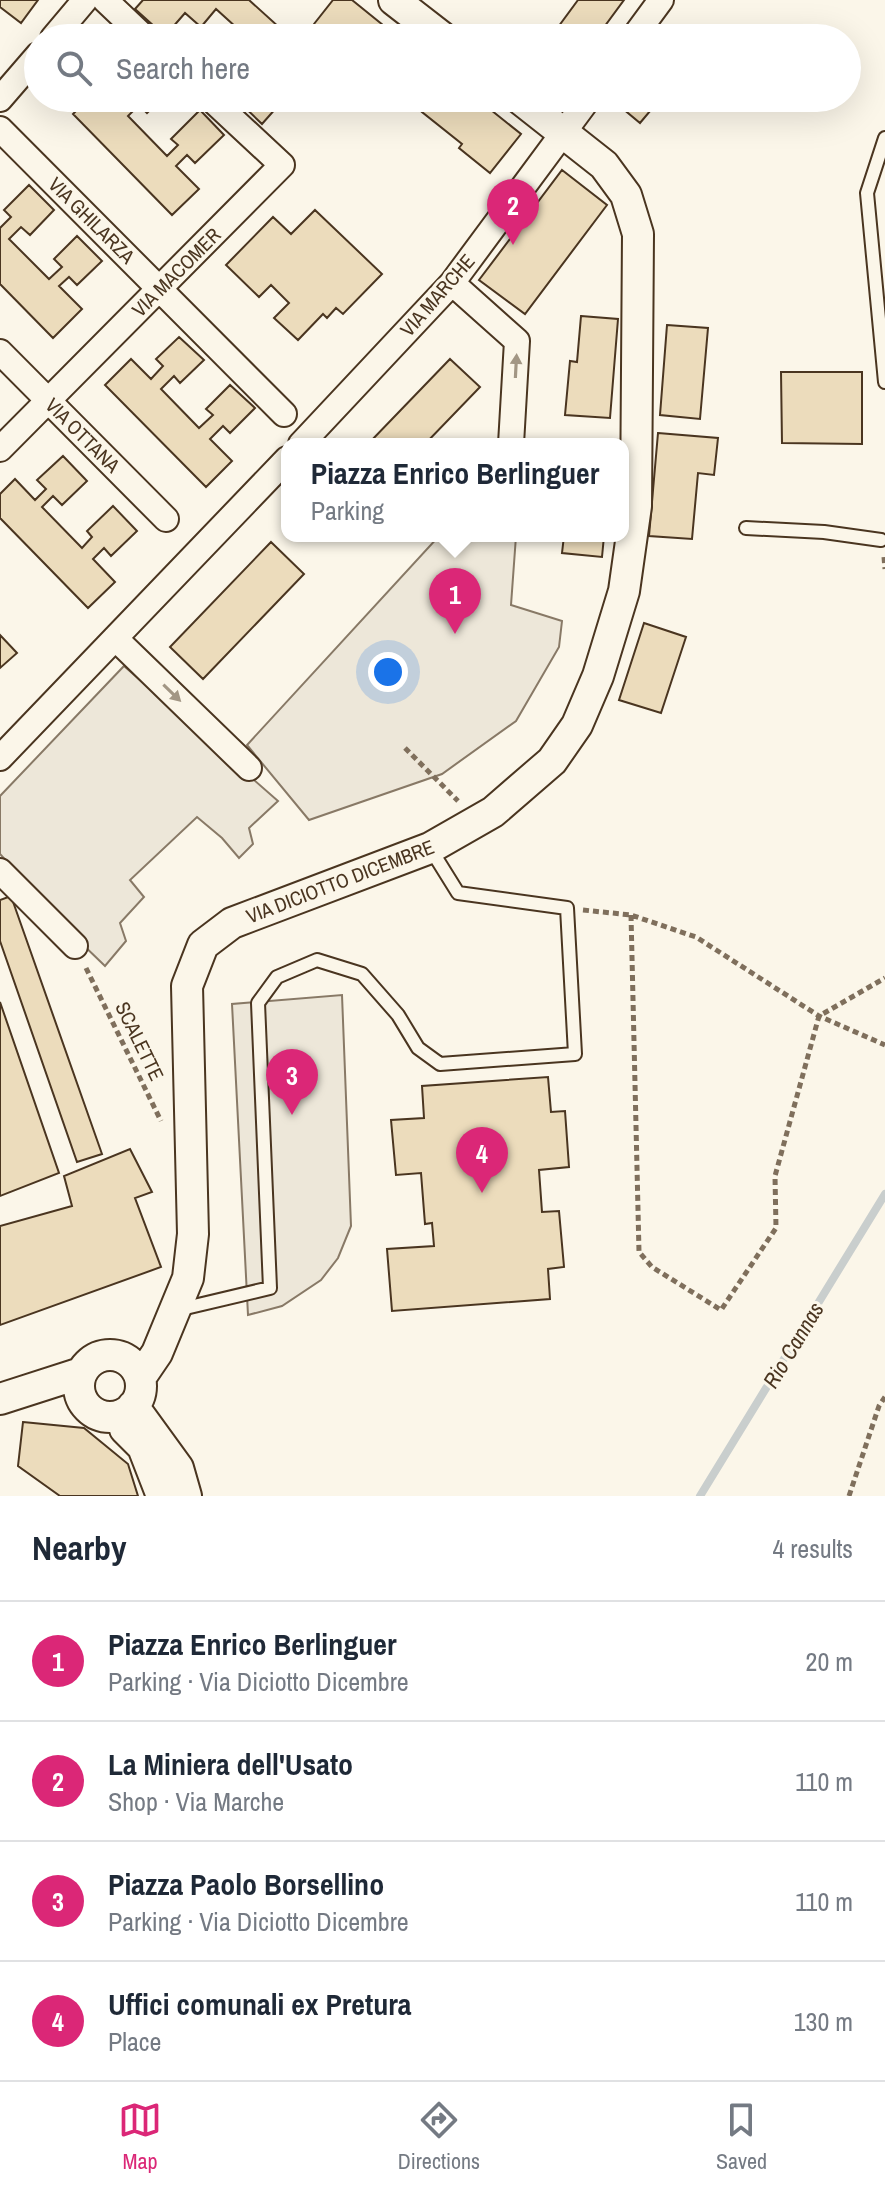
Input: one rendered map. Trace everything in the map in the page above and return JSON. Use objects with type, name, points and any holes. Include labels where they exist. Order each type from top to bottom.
[{"type":"street","points":[[65,24],[85,0]]},
{"type":"street","points":[[105,0],[130,24]]},
{"type":"street","points":[[394,0],[425,24]]},
{"type":"street","points":[[643,24],[661,0]]},
{"type":"street","points":[[0,99],[24,71]]},
{"type":"street","name":"VIA MACOMER","points":[[0,449],[282,165],[225,112]]},
{"type":"street","name":"VIA DICIOTTO DICEMBRE","points":[[129,1400],[157,1353],[188,1278],[193,1234],[187,986],[203,945],[232,923],[430,848],[493,812],[552,761],[577,725],[598,676],[624,591],[636,506],[638,234],[626,195],[604,165],[537,112]]},
{"type":"street","name":"VIA MARCHE","points":[[307,438],[452,283],[579,112]]},
{"type":"street","name":"VIA GHILARZA","points":[[0,129],[284,414]]},
{"type":"street","points":[[452,283],[517,341],[511,438]]},
{"type":"street","name":"VIA OTTANA","points":[[0,352],[166,519]]},
{"type":"street","points":[[0,758],[281,465]]},
{"type":"street","points":[[116,639],[249,768]]},
{"type":"street","points":[[0,871],[75,946]]},
{"type":"street","points":[[82,1388],[93,1359],[112,1355],[158,1330],[172,1316]]},
{"type":"street","points":[[112,1355],[130,1362],[136,1369],[129,1400],[162,1496]]},
{"type":"street","points":[[82,1388],[98,1414],[129,1400]]},
{"type":"street","points":[[14,1395],[82,1388]]},
{"type":"street","points":[[129,1400],[178,1468],[186,1496]]},
{"type":"lane","points":[[885,138],[867,193],[885,382]]},
{"type":"lane","points":[[746,528],[824,532],[881,540]]},
{"type":"lane","points":[[172,1316],[270,1288],[258,1003],[277,977],[317,960],[362,974],[398,1015],[418,1048],[440,1064],[575,1054],[567,908],[458,893],[430,848]]},
{"type":"path","points":[[405,748],[478,821]]},
{"type":"path","points":[[567,908],[631,915],[696,937],[819,1016],[885,1045]]},
{"type":"path","points":[[631,915],[639,1252],[652,1267],[721,1310],[776,1228],[775,1176],[819,1016],[885,978]]},
{"type":"path","name":"SCALETTE","points":[[75,946],[168,1135],[191,1144]]},
{"type":"path","points":[[849,1496],[879,1406],[885,1397]]},
{"type":"shaded area","points":[[433,542],[516,542],[511,605],[562,621],[559,647],[516,721],[442,774],[309,820],[247,745]]},
{"type":"shaded area","points":[[124,666],[278,801],[249,828],[253,844],[239,858],[222,838],[197,817],[130,880],[144,897],[120,923],[126,941],[105,966],[0,854],[0,796]]},
{"type":"shaded area","points":[[342,995],[351,1226],[338,1258],[321,1280],[282,1306],[248,1315],[232,1004]]},
{"type":"building","points":[[0,0],[38,0],[21,23],[0,7]]},
{"type":"building","points":[[143,0],[249,0],[276,24],[233,24],[216,9],[204,24],[198,24],[185,13],[175,24],[152,24],[135,9]]},
{"type":"building","points":[[333,0],[352,0],[382,24],[314,24]]},
{"type":"building","points":[[578,0],[624,0],[606,24],[560,24]]},
{"type":"building","points":[[132,112],[128,116],[167,156],[178,145],[171,139],[198,112],[202,112],[224,135],[195,163],[187,155],[176,166],[199,189],[172,215],[73,114]]},
{"type":"building","points":[[250,112],[273,112],[262,124]]},
{"type":"building","points":[[422,112],[494,112],[521,134],[490,173],[459,148],[462,144]]},
{"type":"building","points":[[627,112],[649,112],[640,123]]},
{"type":"building","points":[[562,170],[607,205],[525,314],[479,280]]},
{"type":"building","points":[[29,185],[54,210],[30,235],[21,227],[9,239],[49,279],[62,267],[54,259],[77,236],[102,261],[77,285],[69,277],[59,286],[82,309],[53,338],[0,284],[0,228],[11,217],[4,210]]},
{"type":"building","points":[[315,210],[382,274],[343,314],[336,308],[327,318],[323,314],[298,340],[274,318],[289,303],[271,285],[259,297],[226,265],[273,217],[291,234]]},
{"type":"building","points":[[581,316],[618,319],[610,418],[565,415],[570,361],[577,362]]},
{"type":"building","points":[[667,325],[708,328],[700,419],[660,415]]},
{"type":"building","points":[[179,337],[204,360],[180,383],[174,376],[161,389],[199,428],[213,415],[206,409],[230,385],[255,408],[230,433],[223,426],[210,439],[232,461],[206,487],[105,385],[131,359],[151,379],[163,366],[156,359]]},
{"type":"building","points":[[450,359],[480,387],[431,438],[374,438]]},
{"type":"building","points":[[781,372],[862,372],[862,444],[782,443]]},
{"type":"building","points":[[658,433],[718,438],[714,475],[698,473],[692,539],[649,536]]},
{"type":"building","points":[[63,456],[87,481],[62,505],[53,496],[42,507],[82,548],[92,537],[87,531],[113,506],[137,531],[111,556],[104,548],[93,559],[115,582],[88,608],[0,518],[0,494],[15,479],[35,500],[46,489],[37,480]]},
{"type":"building","points":[[271,542],[304,574],[203,679],[170,647]]},
{"type":"building","points":[[563,542],[603,542],[602,557],[562,553]]},
{"type":"building","points":[[644,623],[686,637],[661,713],[619,700]]},
{"type":"building","points":[[0,635],[17,653],[0,668]]},
{"type":"building","points":[[11,896],[102,1154],[77,1162],[0,941],[0,900]]},
{"type":"building","points":[[0,1002],[59,1173],[0,1196]]},
{"type":"building","points":[[548,1077],[551,1112],[565,1111],[569,1167],[539,1170],[542,1212],[559,1211],[564,1267],[548,1269],[550,1299],[392,1311],[387,1249],[434,1246],[432,1223],[425,1224],[421,1173],[396,1175],[391,1120],[424,1118],[422,1086]]},
{"type":"building","points":[[130,1149],[152,1192],[135,1198],[161,1267],[0,1325],[0,1226],[72,1206],[64,1176]]},
{"type":"building","points":[[23,1422],[84,1428],[128,1464],[138,1496],[60,1496],[18,1466]]},
{"type":"waterway","name":"Rio Cannas","points":[[700,1496],[885,1194]]},
{"type":"place","name":"La Miniera dell'Usato","points":[[513,245]]},
{"type":"place","name":"Piazza Enrico Berlinguer","points":[[455,634]]},
{"type":"place","name":"Piazza Paolo Borsellino","points":[[292,1115]]},
{"type":"place","name":"Uffici comunali ex Pretura","points":[[482,1193]]}]
